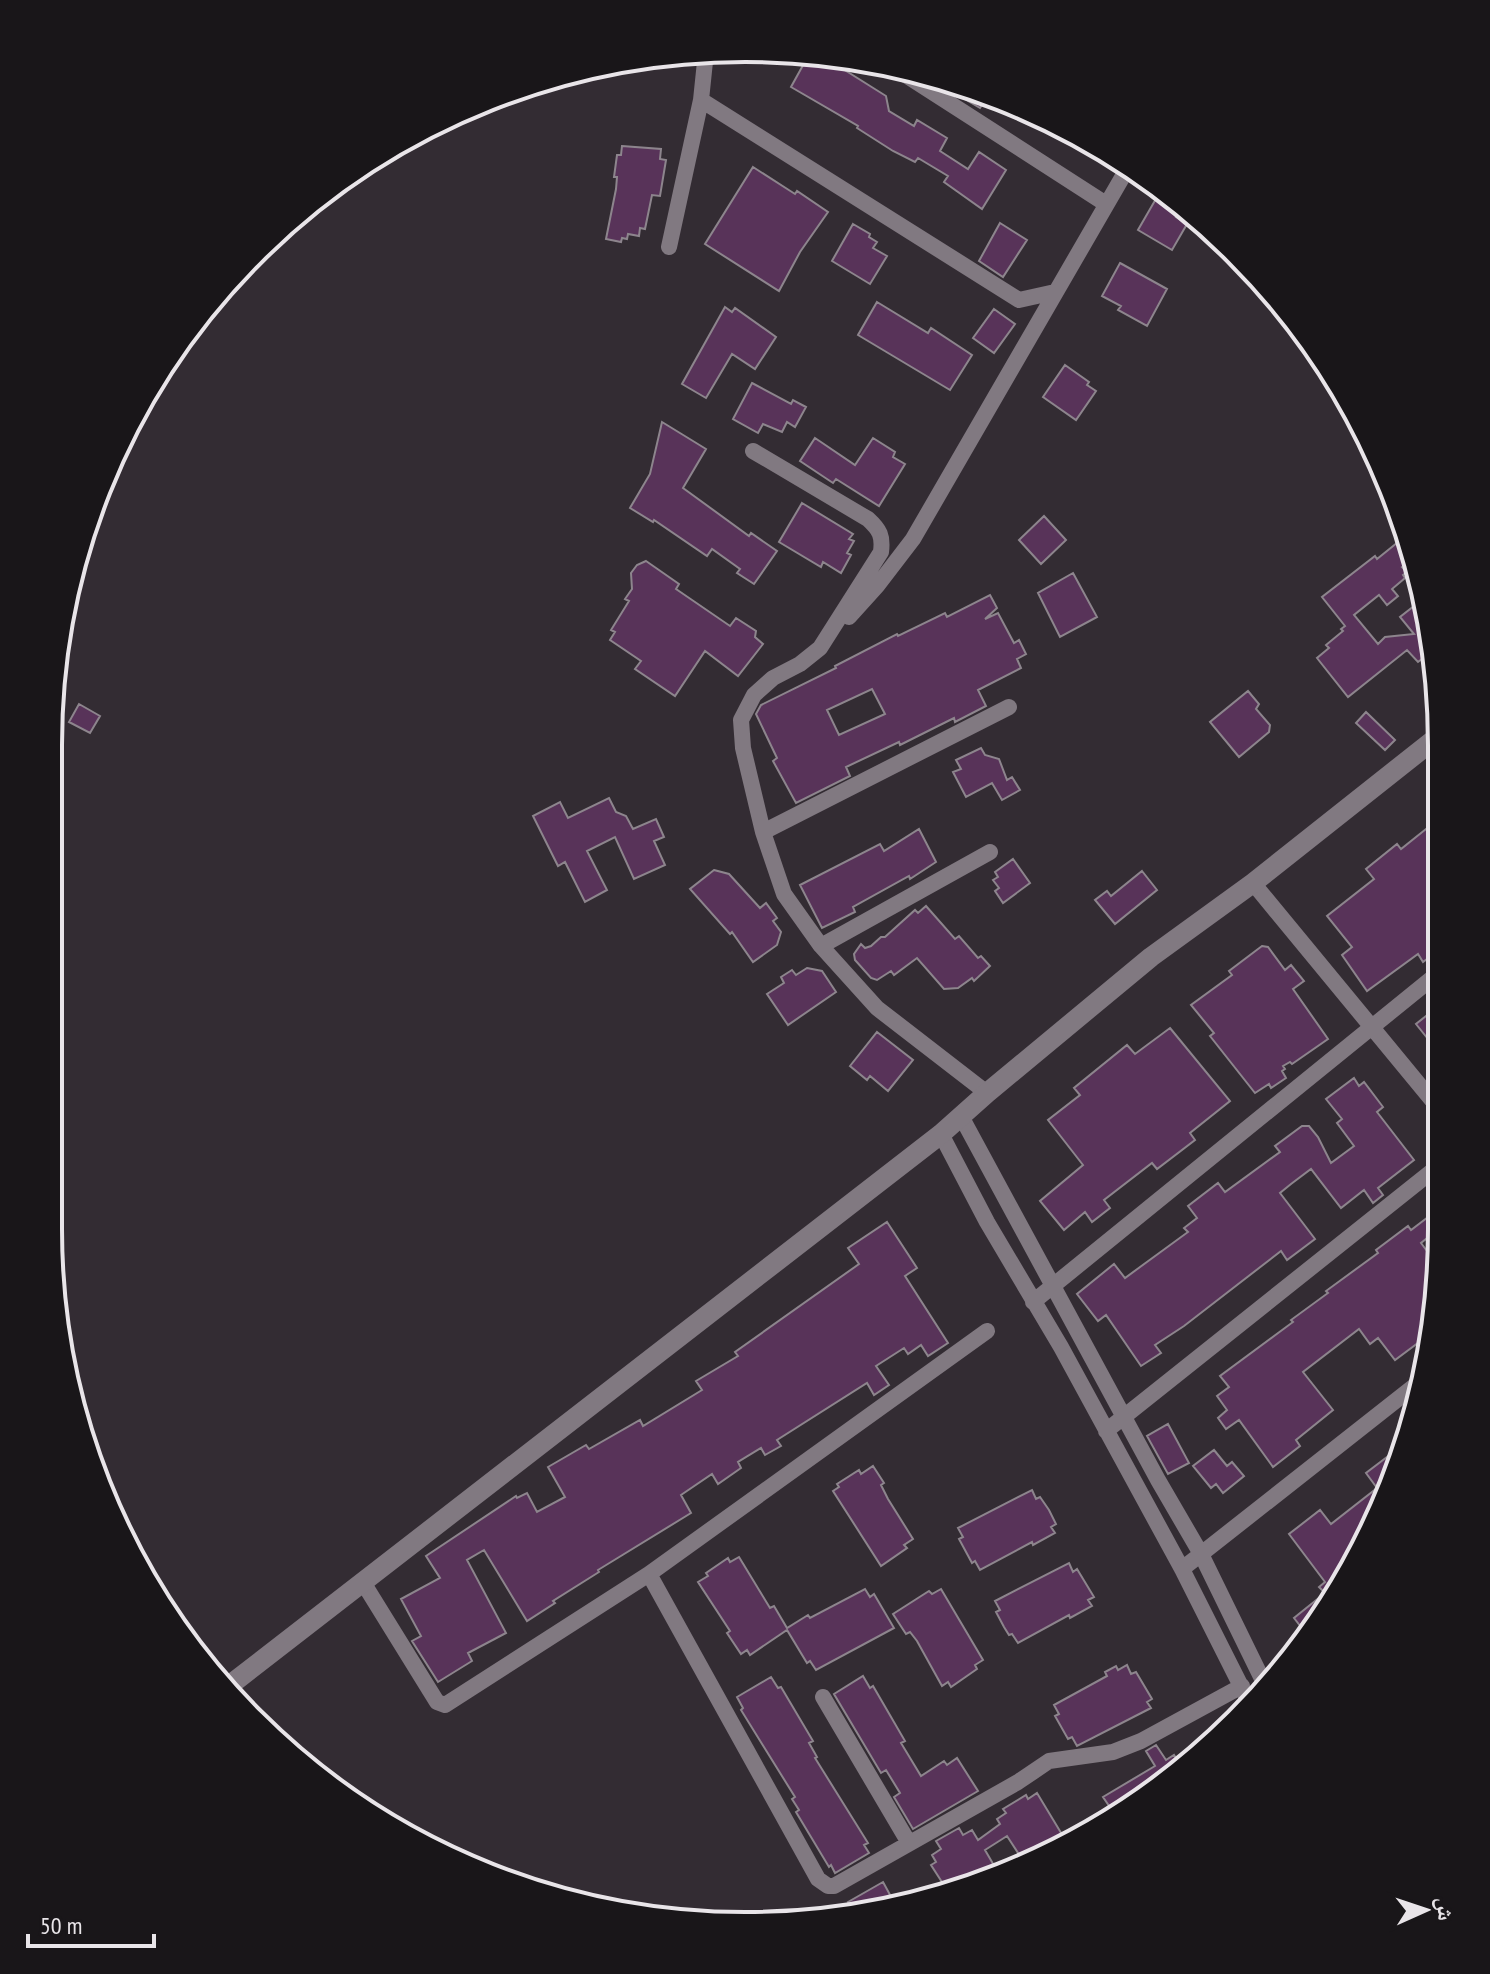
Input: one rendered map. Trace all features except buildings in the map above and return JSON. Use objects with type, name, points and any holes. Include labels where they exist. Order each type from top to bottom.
[{"type":"street","points":[[669,247],[701,100],[705,63]]},
{"type":"street","points":[[921,85],[1106,204]]},
{"type":"street","points":[[701,100],[1019,300],[1055,292]]},
{"type":"street","points":[[987,1093],[877,1008],[821,946],[784,894],[763,832],[743,748],[741,720],[754,695],[773,678],[800,664],[820,648],[877,586],[913,539],[1123,176]]},
{"type":"street","points":[[753,451],[868,519],[882,538],[881,552],[820,648]]},
{"type":"street","points":[[763,832],[1009,707]]},
{"type":"street","points":[[234,1682],[962,1118],[987,1093],[1151,957],[1253,883],[1428,744]]},
{"type":"street","points":[[821,946],[990,852]]},
{"type":"street","points":[[1253,883],[1428,1096]]},
{"type":"street","points":[[1033,1302],[1428,982]]},
{"type":"street","points":[[962,1118],[1201,1554],[1261,1677]]},
{"type":"street","points":[[941,1134],[1182,1569],[1245,1694]]},
{"type":"street","points":[[1106,1431],[1428,1174]]},
{"type":"street","points":[[364,1584],[437,1702],[445,1705],[649,1574],[987,1331]]},
{"type":"street","points":[[1182,1569],[1408,1391]]},
{"type":"street","points":[[649,1574],[822,1884],[834,1886],[1018,1782],[1049,1761],[1113,1752],[1141,1741],[1242,1686]]},
{"type":"street","points":[[823,1697],[909,1843]]}]
